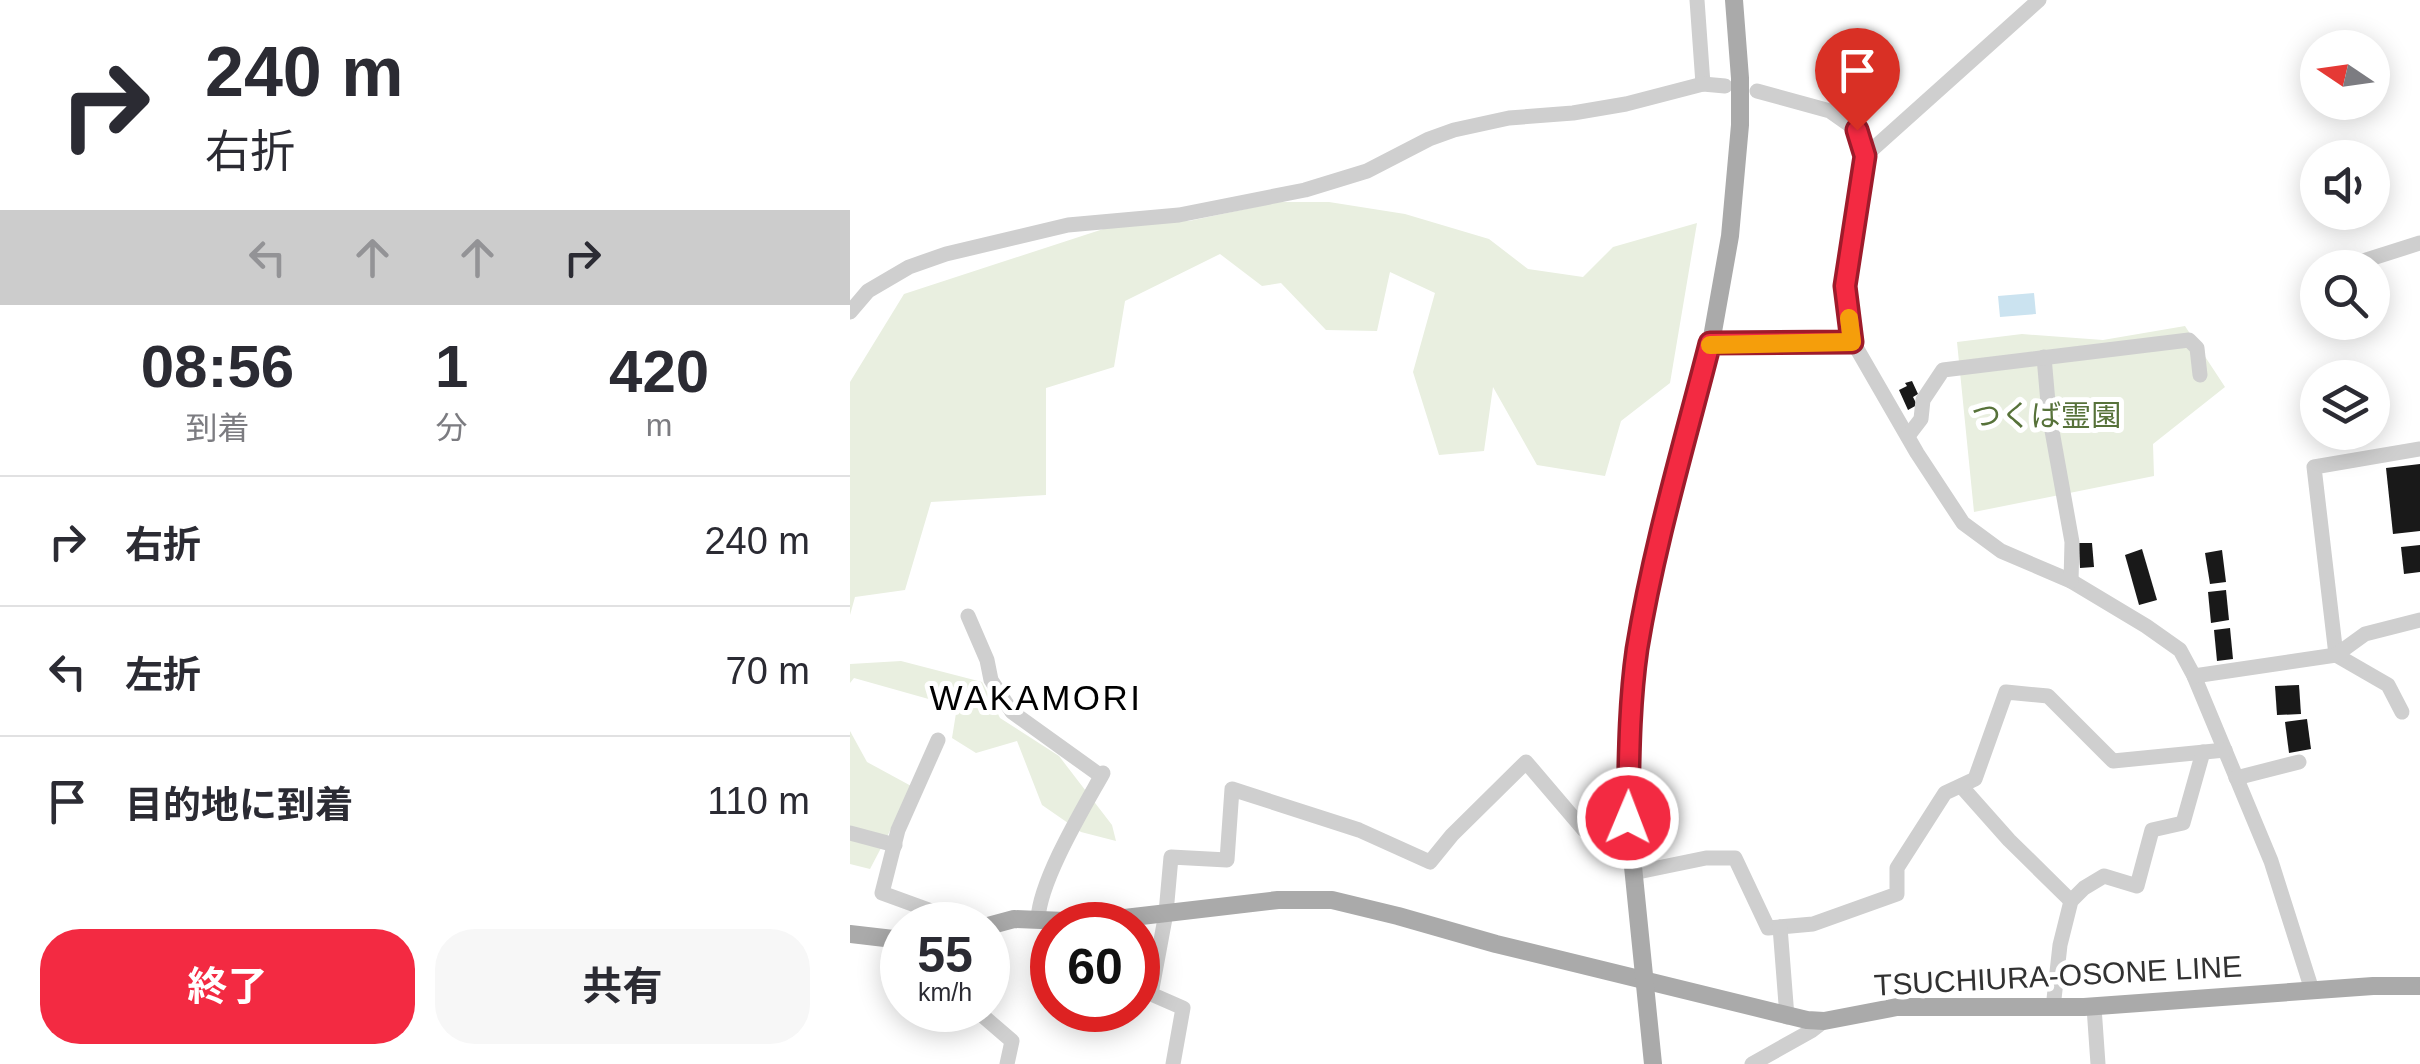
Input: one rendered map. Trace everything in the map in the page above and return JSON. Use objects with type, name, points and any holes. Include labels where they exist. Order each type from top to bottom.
[{"type":"main road","points":[[1652,1064],[1628,818],[1630,707],[1654,558],[1710,343],[1730,236],[1739,144],[1740,78],[1734,0]]},
{"type":"main road","name":"TSUCHIURA-OSONE LINE","points":[[1160,915],[1278,900],[1332,900],[1787,1017],[1824,1020],[1897,1007],[2094,1007],[2372,986],[2420,986]]},
{"type":"main road","points":[[850,934],[880,937]]},
{"type":"street","points":[[1697,0],[1703,84]]},
{"type":"street","points":[[1865,156],[2039,0]]},
{"type":"street","points":[[850,312],[868,291],[909,268],[946,254],[1068,226],[1179,215],[1305,190],[1367,171],[1454,130],[1508,118],[1626,104],[1703,84],[1724,86]]},
{"type":"street","points":[[1757,92],[1830,111],[1857,130],[1865,156],[1845,286],[1852,342],[1963,524],[2002,551],[2070,581],[2180,650],[2271,861],[2312,990]]},
{"type":"street","points":[[2390,252],[2420,243]]},
{"type":"street","points":[[1908,436],[1921,419],[1924,400],[1943,370],[2190,340],[2197,348],[2200,375]]},
{"type":"street","points":[[1710,343],[1852,342]]},
{"type":"street","points":[[2044,357],[2049,414],[2072,542],[2070,581]]},
{"type":"street","points":[[2336,655],[2314,467],[2420,449]]},
{"type":"street","points":[[968,616],[987,660],[990,680],[1012,712],[1102,774],[1039,902]]},
{"type":"street","points":[[2194,676],[2336,655],[2365,634],[2420,620]]},
{"type":"street","points":[[2336,655],[2388,685],[2402,712]]},
{"type":"street","points":[[1633,873],[1706,858],[1735,858],[1768,928],[1813,924],[1897,894],[1896,868],[1945,793],[1975,778],[2006,692],[2048,696],[2113,761],[2225,750]]},
{"type":"street","points":[[907,902],[882,893],[898,830],[938,740]]},
{"type":"street","points":[[2052,1008],[2071,900],[2104,876],[2137,886],[2152,830],[2183,823],[2203,752]]},
{"type":"street","points":[[1173,1064],[1183,1008],[1151,994],[1166,914],[1170,857],[1227,860],[1232,789],[1359,830],[1430,862],[1526,762],[1584,830],[1628,818]]},
{"type":"street","points":[[2236,778],[2299,762]]},
{"type":"street","points":[[1961,786],[2071,900]]},
{"type":"street","points":[[850,833],[895,844]]},
{"type":"street","points":[[1780,928],[1787,1017]]},
{"type":"street","points":[[2094,1007],[2098,1064]]},
{"type":"street","points":[[1752,1064],[1811,1032],[1824,1020]]},
{"type":"street","points":[[1002,1032],[1012,1041],[1007,1064]]},
{"type":"green space","points":[[1279,202],[1329,202],[1405,214],[1489,239],[1528,269],[1583,277],[1613,247],[1697,223],[1670,383],[1621,421],[1605,476],[1537,465],[1493,387],[1484,451],[1439,455],[1413,372],[1435,293],[1390,272],[1377,331],[1326,330],[1281,283],[1262,286],[1220,254],[1125,301],[1114,367],[1046,388],[1046,495],[931,502],[905,590],[855,597],[850,615],[850,382],[904,294],[1134,219],[1189,221]]},
{"type":"green space","name":"つくば霊園","points":[[2185,326],[2225,387],[2153,444],[2154,476],[1974,512],[1957,342],[2022,334],[2103,340]]},
{"type":"green space","points":[[901,661],[982,682],[1000,718],[1059,756],[1112,825],[1116,841],[1081,832],[1042,805],[1017,741],[976,753],[952,738],[957,707],[854,678],[850,683],[850,664]]},
{"type":"green space","points":[[850,731],[867,762],[913,787],[870,869],[850,864]]},
{"type":"water","points":[[2034,293],[2036,314],[2000,317],[1998,296]]},
{"type":"building","points":[[1912,381],[1918,394],[1913,397],[1917,405],[1908,410],[1899,390]]},
{"type":"building","points":[[2420,464],[2420,531],[2393,534],[2386,468]]},
{"type":"building","points":[[2079,543],[2092,543],[2094,567],[2080,568]]},
{"type":"building","points":[[2420,545],[2420,572],[2404,574],[2401,547]]},
{"type":"building","points":[[2142,549],[2157,600],[2139,605],[2125,555]]},
{"type":"building","points":[[2222,550],[2226,582],[2210,584],[2205,553]]},
{"type":"building","points":[[2226,590],[2229,620],[2211,623],[2208,592]]},
{"type":"building","points":[[2230,628],[2233,659],[2217,661],[2214,630]]},
{"type":"building","points":[[2299,685],[2301,714],[2277,715],[2275,686]]},
{"type":"building","points":[[2307,719],[2311,749],[2289,753],[2285,722]]},
{"type":"slow traffic","points":[[1710,345],[1852,342],[1849,318]]},
{"type":"district","name":"WAKAMORI","points":[[1036,698]]},
{"type":"route","points":[[1628,818],[1630,707],[1637,650],[1654,558],[1710,343],[1852,342],[1845,286],[1865,156],[1857,130]]}]
